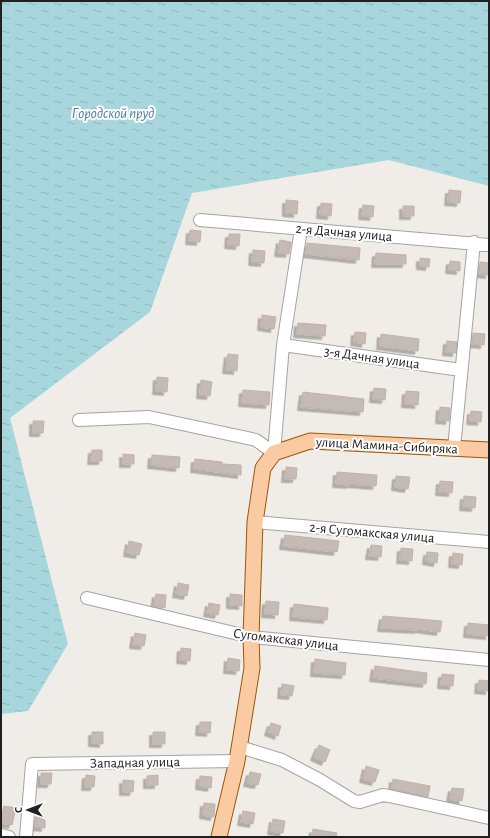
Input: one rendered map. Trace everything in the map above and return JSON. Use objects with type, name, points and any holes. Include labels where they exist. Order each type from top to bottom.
[{"type":"main road","name":"улица Мамина-Сибиряка","points":[[274,453],[310,441],[489,450]]},
{"type":"main road","points":[[219,837],[239,754],[252,668],[251,637],[255,522],[263,468],[274,453]]},
{"type":"street","name":"2-я Дачная улица","points":[[200,220],[474,242],[489,245]]},
{"type":"street","points":[[274,453],[282,345],[302,229]]},
{"type":"street","points":[[454,448],[474,242]]},
{"type":"street","name":"3-я Дачная улица","points":[[282,345],[461,370]]},
{"type":"street","points":[[79,420],[149,417],[256,440],[274,453]]},
{"type":"street","name":"2-я Сугомакская улица","points":[[255,522],[489,542]]},
{"type":"street","name":"Сугомакская улица","points":[[87,598],[251,637],[489,660]]},
{"type":"street","name":"Западная улица","points":[[26,837],[32,764],[239,754],[282,760],[320,780],[354,801],[367,801],[383,795],[489,818]]},
{"type":"street","points":[[1,835],[9,837]]},
{"type":"water","name":"Городской пруд","points":[[1,1],[489,1],[489,186],[389,160],[192,193],[150,312],[10,418],[68,644],[28,711],[1,714]]},
{"type":"building","points":[[449,190],[461,191],[460,203],[448,202]]},
{"type":"building","points":[[286,200],[298,201],[297,214],[286,213]]},
{"type":"building","points":[[321,203],[332,204],[331,216],[320,215]]},
{"type":"building","points":[[363,205],[374,206],[373,217],[362,216]]},
{"type":"building","points":[[403,206],[414,206],[414,216],[403,216]]},
{"type":"building","points":[[190,230],[201,231],[200,242],[189,241]]},
{"type":"building","points":[[229,234],[240,234],[239,246],[228,245]]},
{"type":"building","points":[[280,240],[291,242],[289,254],[278,253]]},
{"type":"building","points":[[307,243],[360,248],[359,260],[306,254]]},
{"type":"building","points":[[253,250],[265,251],[264,263],[252,262]]},
{"type":"building","points":[[376,253],[406,255],[406,264],[375,264]]},
{"type":"building","points":[[420,258],[430,259],[429,267],[420,266]]},
{"type":"building","points":[[450,261],[460,262],[460,271],[449,270]]},
{"type":"building","points":[[480,262],[489,263],[489,275],[479,274]]},
{"type":"building","points":[[262,315],[276,317],[274,329],[261,327]]},
{"type":"building","points":[[298,323],[326,325],[325,336],[297,334]]},
{"type":"building","points":[[355,332],[366,333],[365,344],[354,342]]},
{"type":"building","points":[[473,333],[485,334],[484,345],[472,344]]},
{"type":"building","points":[[381,334],[419,339],[418,351],[380,346]]},
{"type":"building","points":[[447,341],[457,342],[456,353],[446,352]]},
{"type":"building","points":[[228,354],[238,355],[237,371],[226,370]]},
{"type":"building","points":[[157,377],[168,378],[167,392],[156,391]]},
{"type":"building","points":[[201,380],[212,382],[210,396],[200,395]]},
{"type":"building","points":[[374,388],[386,389],[385,400],[373,399]]},
{"type":"building","points":[[243,390],[270,392],[269,405],[242,403]]},
{"type":"building","points":[[406,391],[419,392],[418,405],[405,404]]},
{"type":"building","points":[[303,392],[364,399],[363,412],[301,407]]},
{"type":"building","points":[[440,407],[450,408],[449,421],[439,420]]},
{"type":"building","points":[[471,411],[482,412],[481,422],[470,421]]},
{"type":"building","points":[[33,421],[44,421],[43,433],[33,433]]},
{"type":"building","points":[[92,450],[102,450],[102,461],[91,461]]},
{"type":"building","points":[[123,454],[134,455],[134,464],[123,464]]},
{"type":"building","points":[[152,455],[180,457],[179,468],[151,465]]},
{"type":"building","points":[[195,459],[222,462],[222,464],[241,465],[241,475],[194,469]]},
{"type":"building","points":[[286,467],[297,468],[296,479],[285,479]]},
{"type":"building","points":[[337,472],[377,475],[376,486],[336,484]]},
{"type":"building","points":[[396,476],[410,477],[408,489],[395,487]]},
{"type":"building","points":[[440,481],[453,482],[452,493],[439,492]]},
{"type":"building","points":[[464,496],[476,497],[475,508],[463,507]]},
{"type":"building","points":[[285,535],[339,541],[337,552],[283,546]]},
{"type":"building","points":[[129,541],[142,544],[139,555],[127,553]]},
{"type":"building","points":[[371,545],[382,546],[381,557],[369,556]]},
{"type":"building","points":[[401,548],[413,549],[412,561],[400,560]]},
{"type":"building","points":[[427,552],[438,553],[437,563],[426,561]]},
{"type":"building","points":[[453,553],[463,554],[462,565],[452,564]]},
{"type":"building","points":[[178,583],[189,585],[187,596],[176,594]]},
{"type":"building","points":[[156,594],[166,595],[165,608],[154,606]]},
{"type":"building","points":[[230,594],[242,595],[242,606],[230,605]]},
{"type":"building","points":[[266,601],[279,602],[278,615],[265,614]]},
{"type":"building","points":[[209,603],[220,605],[218,615],[207,613]]},
{"type":"building","points":[[294,604],[328,608],[327,620],[293,617]]},
{"type":"building","points":[[383,616],[442,621],[440,632],[418,629],[381,628]]},
{"type":"building","points":[[468,623],[489,625],[489,636],[467,634]]},
{"type":"building","points":[[135,633],[146,635],[144,646],[133,645]]},
{"type":"building","points":[[181,648],[191,649],[190,661],[180,660]]},
{"type":"building","points":[[228,658],[240,660],[239,671],[227,670]]},
{"type":"building","points":[[315,659],[346,663],[345,675],[314,673]]},
{"type":"building","points":[[375,666],[427,673],[426,684],[373,678]]},
{"type":"building","points":[[442,674],[454,675],[453,686],[441,685]]},
{"type":"building","points":[[479,680],[489,681],[489,691],[478,690]]},
{"type":"building","points":[[282,684],[294,686],[292,696],[281,695]]},
{"type":"building","points":[[200,722],[211,722],[210,733],[199,732]]},
{"type":"building","points":[[271,723],[281,726],[278,736],[268,732]]},
{"type":"building","points":[[92,732],[103,732],[103,744],[92,743]]},
{"type":"building","points":[[153,732],[165,732],[165,744],[153,744]]},
{"type":"building","points":[[319,745],[330,750],[325,762],[314,757]]},
{"type":"building","points":[[366,766],[379,770],[375,782],[363,779]]},
{"type":"building","points":[[250,772],[261,774],[258,785],[247,783]]},
{"type":"building","points":[[41,773],[52,773],[51,784],[41,784]]},
{"type":"building","points":[[86,775],[95,776],[94,787],[85,787]]},
{"type":"building","points":[[158,775],[158,785],[147,785],[147,776]]},
{"type":"building","points":[[200,776],[212,777],[211,788],[199,786]]},
{"type":"building","points":[[393,779],[430,786],[428,797],[392,789]]},
{"type":"building","points":[[123,780],[134,781],[133,792],[123,792]]},
{"type":"building","points":[[452,788],[464,789],[462,801],[450,799]]},
{"type":"building","points":[[204,803],[215,804],[214,817],[203,815]]},
{"type":"building","points":[[4,806],[16,808],[12,825],[1,823]]},
{"type":"building","points":[[243,811],[255,813],[253,824],[241,822]]},
{"type":"building","points":[[35,817],[45,817],[45,828],[35,827]]},
{"type":"building","points":[[273,819],[285,821],[283,833],[271,831]]},
{"type":"building","points":[[313,829],[337,833],[336,837],[312,837]]}]
